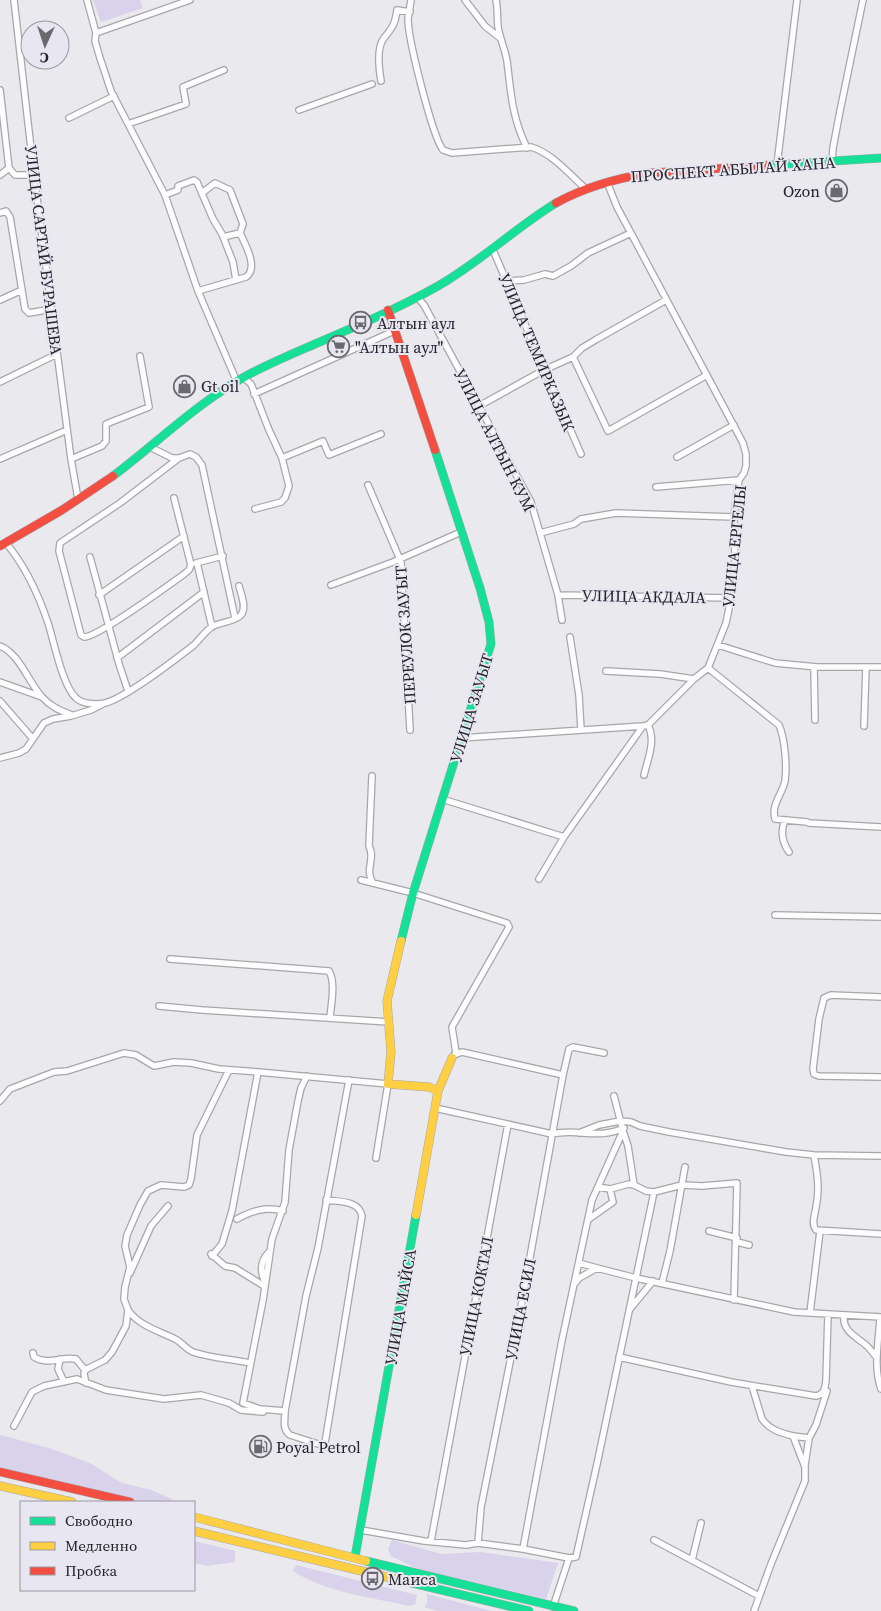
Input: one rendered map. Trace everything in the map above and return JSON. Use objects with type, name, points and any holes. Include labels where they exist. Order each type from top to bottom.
[{"type":"main road","name":"ПРОСПЕКТ АБЫЛАЙ ХАНА","points":[[3,545],[97,488],[240,380],[265,366],[417,297],[457,275],[535,217],[561,201],[586,189],[621,177],[658,172],[881,158]]},
{"type":"main road","name":"УЛИЦА ЗАУЫТ","points":[[388,310],[480,588],[489,622],[491,644],[413,893],[390,983],[387,1001],[391,1052],[388,1084]]},
{"type":"main road","name":"УЛИЦА МАЙСА","points":[[355,1557],[438,1091],[454,1055]]},
{"type":"main road","points":[[388,1084],[429,1087],[438,1091]]},
{"type":"main road","points":[[0,1472],[126,1501]]},
{"type":"main road","points":[[0,1486],[68,1501]]},
{"type":"main road","points":[[195,1517],[574,1611]]},
{"type":"main road","points":[[195,1531],[529,1611]]},
{"type":"street","name":"УЛИЦА САРТАЙ БУРАШЕВА","points":[[14,0],[34,176],[67,430],[78,499]]},
{"type":"street","points":[[87,0],[96,33],[95,41],[114,96],[165,195],[198,290],[240,380],[251,384],[282,458],[289,486],[285,498],[281,502],[255,509]]},
{"type":"street","points":[[96,33],[190,0]]},
{"type":"street","points":[[412,0],[408,20],[415,62],[433,125],[443,150],[452,153],[527,148],[540,150],[548,154],[586,189]]},
{"type":"street","points":[[465,0],[485,26],[500,38]]},
{"type":"street","points":[[496,0],[500,38],[507,58],[511,103],[527,148]]},
{"type":"street","points":[[778,165],[797,0]]},
{"type":"street","points":[[832,162],[840,111],[863,0]]},
{"type":"street","points":[[381,81],[379,70],[380,49],[383,38],[389,34],[395,23],[397,10],[410,12]]},
{"type":"street","points":[[128,124],[186,104],[183,88],[224,70]]},
{"type":"street","points":[[299,110],[372,84]]},
{"type":"street","points":[[0,90],[9,168],[15,175],[34,176]]},
{"type":"street","points":[[69,118],[114,96]]},
{"type":"street","points":[[0,175],[9,168]]},
{"type":"street","points":[[165,195],[178,190],[178,186],[194,180],[197,182],[233,262],[236,280]]},
{"type":"street","name":"УЛИЦА ЕРГЕЛЫ","points":[[539,879],[564,837],[645,726],[708,668],[726,623],[731,598],[736,542],[734,517],[738,480],[744,473],[746,466],[746,454],[743,443],[617,207],[607,182]]},
{"type":"street","points":[[202,193],[215,183],[230,190],[244,224],[240,233]]},
{"type":"street","points":[[0,213],[6,211],[10,218],[26,311],[29,313],[52,309]]},
{"type":"street","points":[[198,290],[246,277],[250,274],[252,270],[247,246],[240,233]]},
{"type":"street","points":[[223,237],[240,233]]},
{"type":"street","points":[[506,281],[524,280],[545,274],[553,276],[571,266],[588,253],[631,233]]},
{"type":"street","name":"УЛИЦА ТЕМИРКАЗЫК","points":[[493,250],[581,454]]},
{"type":"street","points":[[0,300],[22,290]]},
{"type":"street","name":"УЛИЦА АЛТЫН КУМ","points":[[417,297],[424,304],[531,502],[558,595],[562,620]]},
{"type":"street","points":[[479,406],[573,356],[582,348],[657,307],[666,300]]},
{"type":"street","points":[[254,394],[394,331]]},
{"type":"street","points":[[328,338],[337,357]]},
{"type":"street","points":[[0,382],[57,354]]},
{"type":"street","points":[[71,459],[102,446],[106,441],[106,424],[149,407],[140,356]]},
{"type":"street","points":[[573,356],[608,431],[707,375]]},
{"type":"street","points":[[676,457],[734,425]]},
{"type":"street","points":[[0,459],[67,430]]},
{"type":"street","points":[[282,458],[323,441],[329,455],[381,434]]},
{"type":"street","points":[[150,447],[172,458],[179,458]]},
{"type":"street","points":[[174,498],[184,536],[190,565],[189,570],[108,626],[88,637],[82,635],[59,551],[60,543],[120,503],[179,458],[190,454],[196,457],[202,464],[235,618]]},
{"type":"street","points":[[656,487],[738,480]]},
{"type":"street","name":"ПЕРЕУЛОК ЗАУЫТ","points":[[368,485],[400,559],[410,730]]},
{"type":"street","points":[[540,533],[574,524],[581,519],[616,513],[734,517]]},
{"type":"street","points":[[331,585],[400,559],[460,532]]},
{"type":"street","points":[[99,595],[184,536]]},
{"type":"street","points":[[3,545],[31,579],[67,684],[76,698],[89,703],[105,703]]},
{"type":"street","points":[[190,565],[223,556]]},
{"type":"street","points":[[90,557],[99,595],[128,691]]},
{"type":"street","points":[[197,563],[212,627]]},
{"type":"street","points":[[0,758],[19,754],[26,749],[44,723],[91,710],[128,691],[179,657],[212,627],[242,614],[244,606],[240,586]]},
{"type":"street","points":[[117,658],[204,592]]},
{"type":"street","name":"УЛИЦА АКДАЛА","points":[[558,595],[731,598]]},
{"type":"street","points":[[570,638],[582,730]]},
{"type":"street","points":[[718,645],[775,663],[814,667],[880,666]]},
{"type":"street","points":[[0,646],[9,651],[42,697],[55,709],[74,716]]},
{"type":"street","points":[[814,667],[816,720]]},
{"type":"street","points":[[864,726],[866,667]]},
{"type":"street","points":[[708,668],[779,725],[783,734],[785,781],[773,812],[775,819],[881,827]]},
{"type":"street","points":[[606,671],[660,674],[694,679]]},
{"type":"street","points":[[0,682],[42,697]]},
{"type":"street","points":[[0,701],[33,739]]},
{"type":"street","points":[[461,738],[645,726],[652,733],[652,741],[644,775]]},
{"type":"street","points":[[372,776],[369,876],[373,883]]},
{"type":"street","points":[[442,799],[564,837]]},
{"type":"street","points":[[785,820],[782,826],[782,836],[784,845],[789,852]]},
{"type":"street","points":[[362,880],[413,893],[503,920],[507,923],[509,927],[452,1028],[454,1055],[462,1052],[563,1075]]},
{"type":"street","points":[[775,915],[881,917]]},
{"type":"street","points":[[170,959],[329,971],[332,975],[330,1018]]},
{"type":"street","points":[[881,997],[830,995],[824,998],[812,1069],[814,1074],[881,1077]]},
{"type":"street","points":[[159,1006],[389,1022]]},
{"type":"street","name":"УЛИЦА ЕСИЛ","points":[[478,1543],[481,1507],[504,1396],[569,1049],[604,1053]]},
{"type":"street","points":[[0,1101],[10,1089],[54,1072],[67,1071],[124,1053],[136,1055],[154,1066],[183,1062],[229,1070],[388,1084],[376,1158]]},
{"type":"street","points":[[229,1070],[197,1134],[192,1179],[189,1185],[160,1186],[148,1191],[126,1235],[125,1246],[130,1267],[124,1299],[128,1310],[142,1324],[180,1342],[190,1351],[250,1363]]},
{"type":"street","points":[[258,1072],[232,1211],[222,1244],[211,1255],[225,1266],[235,1268],[265,1284]]},
{"type":"street","points":[[286,1411],[260,1409],[243,1403],[274,1228],[282,1211],[289,1150],[300,1092],[307,1076]]},
{"type":"street","points":[[326,1200],[357,1205],[362,1216],[333,1385],[326,1443],[321,1445],[290,1435],[284,1429],[306,1296],[318,1248],[326,1200],[349,1080]]},
{"type":"street","points":[[614,1096],[628,1146],[634,1185]]},
{"type":"street","points":[[435,1108],[552,1134],[562,1132],[598,1135],[623,1130]]},
{"type":"street","points":[[579,1133],[599,1125],[620,1121],[756,1148],[814,1155],[881,1156]]},
{"type":"street","points":[[523,1549],[592,1200],[623,1130],[632,1122]]},
{"type":"street","name":"УЛИЦА КОКТАЛ","points":[[431,1541],[508,1124]]},
{"type":"street","points":[[814,1155],[818,1179],[817,1204],[813,1224],[816,1230],[881,1234]]},
{"type":"street","points":[[662,1283],[685,1167]]},
{"type":"street","points":[[598,1187],[610,1190],[629,1184],[654,1192],[682,1185],[702,1186],[737,1183],[734,1300]]},
{"type":"street","points":[[588,1219],[613,1202],[610,1190]]},
{"type":"street","points":[[361,1530],[431,1541],[466,1545],[478,1543],[568,1558],[576,1557],[654,1192]]},
{"type":"street","points":[[128,1277],[151,1226],[168,1206]]},
{"type":"street","points":[[237,1219],[252,1211],[275,1209],[282,1211]]},
{"type":"street","points":[[710,1231],[749,1245]]},
{"type":"street","points":[[810,1313],[820,1231]]},
{"type":"street","points":[[579,1263],[653,1282],[794,1312],[881,1317],[877,1358],[880,1385]]},
{"type":"street","points":[[574,1284],[579,1278],[597,1268]]},
{"type":"street","points":[[629,1311],[653,1282]]},
{"type":"street","points":[[85,1370],[105,1360],[112,1352],[126,1326],[128,1310]]},
{"type":"street","points":[[754,1611],[805,1481],[809,1438],[816,1425],[826,1392],[828,1314]]},
{"type":"street","points":[[844,1316],[843,1323],[848,1331],[868,1347],[877,1358]]},
{"type":"street","points":[[33,1353],[34,1357],[44,1361],[64,1358],[76,1359],[85,1370],[86,1383]]},
{"type":"street","points":[[619,1357],[752,1386],[824,1398]]},
{"type":"street","points":[[60,1359],[58,1370],[64,1382]]},
{"type":"street","points":[[14,1426],[32,1392],[44,1386],[77,1379],[106,1390],[164,1399],[201,1394],[246,1411],[261,1412],[273,1410]]},
{"type":"street","points":[[752,1386],[764,1423],[770,1428],[793,1436],[809,1438]]},
{"type":"street","points":[[816,1396],[823,1394],[826,1386]]},
{"type":"street","points":[[793,1436],[805,1467]]},
{"type":"street","points":[[692,1560],[701,1523]]},
{"type":"street","points":[[654,1540],[759,1596]]},
{"type":"street","points":[[553,1607],[568,1558]]},
{"type":"shaded area","points":[[93,0],[140,0],[143,8],[101,22]]},
{"type":"shaded area","points":[[0,1435],[49,1448],[90,1463],[122,1483],[151,1490],[172,1499],[172,1501],[137,1501],[0,1470]]},
{"type":"shaded area","points":[[392,1540],[441,1554],[481,1552],[558,1563],[546,1599],[418,1569],[391,1556],[388,1549]]},
{"type":"shaded area","points":[[195,1541],[235,1551],[235,1562],[207,1566],[195,1563]]},
{"type":"shaded area","points":[[296,1565],[417,1595],[415,1604],[409,1606],[335,1589],[293,1571]]},
{"type":"shaded area","points":[[427,1594],[492,1611],[438,1611],[424,1607],[427,1603]]},
{"type":"traffic: fast","points":[[770,165],[881,158]]},
{"type":"traffic: fast","points":[[113,476],[194,411],[228,387],[263,367],[378,316],[438,286],[556,203]]},
{"type":"traffic: fast","points":[[401,941],[413,893],[491,644],[489,622],[480,588],[435,450]]},
{"type":"traffic: fast","points":[[355,1557],[416,1215]]},
{"type":"traffic: fast","points":[[366,1561],[574,1611]]},
{"type":"traffic: fast","points":[[412,1583],[529,1611]]},
{"type":"traffic: slow","points":[[401,941],[387,1001],[391,1052],[388,1084],[429,1087],[438,1091]]},
{"type":"traffic: slow","points":[[416,1215],[438,1091],[452,1058]]},
{"type":"traffic: slow","points":[[0,1486],[68,1501]]},
{"type":"traffic: slow","points":[[195,1517],[366,1561]]},
{"type":"traffic: slow","points":[[195,1531],[412,1583]]},
{"type":"traffic: jam","points":[[556,203],[590,188],[638,175],[770,165]]},
{"type":"traffic: jam","points":[[388,310],[435,450]]},
{"type":"traffic: jam","points":[[0,546],[62,510],[113,476]]},
{"type":"traffic: jam","points":[[0,1472],[126,1501]]},
{"type":"place","name":"Ozon","points":[[836,191]]},
{"type":"place","name":"Алтын аул","points":[[361,323]]},
{"type":"place","name":"\"Алтын аул\"","points":[[339,347]]},
{"type":"place","name":"Gt oil","points":[[185,386]]},
{"type":"place","name":"Poyal Petrol","points":[[260,1447]]},
{"type":"place","name":"Маиса","points":[[372,1579]]}]
